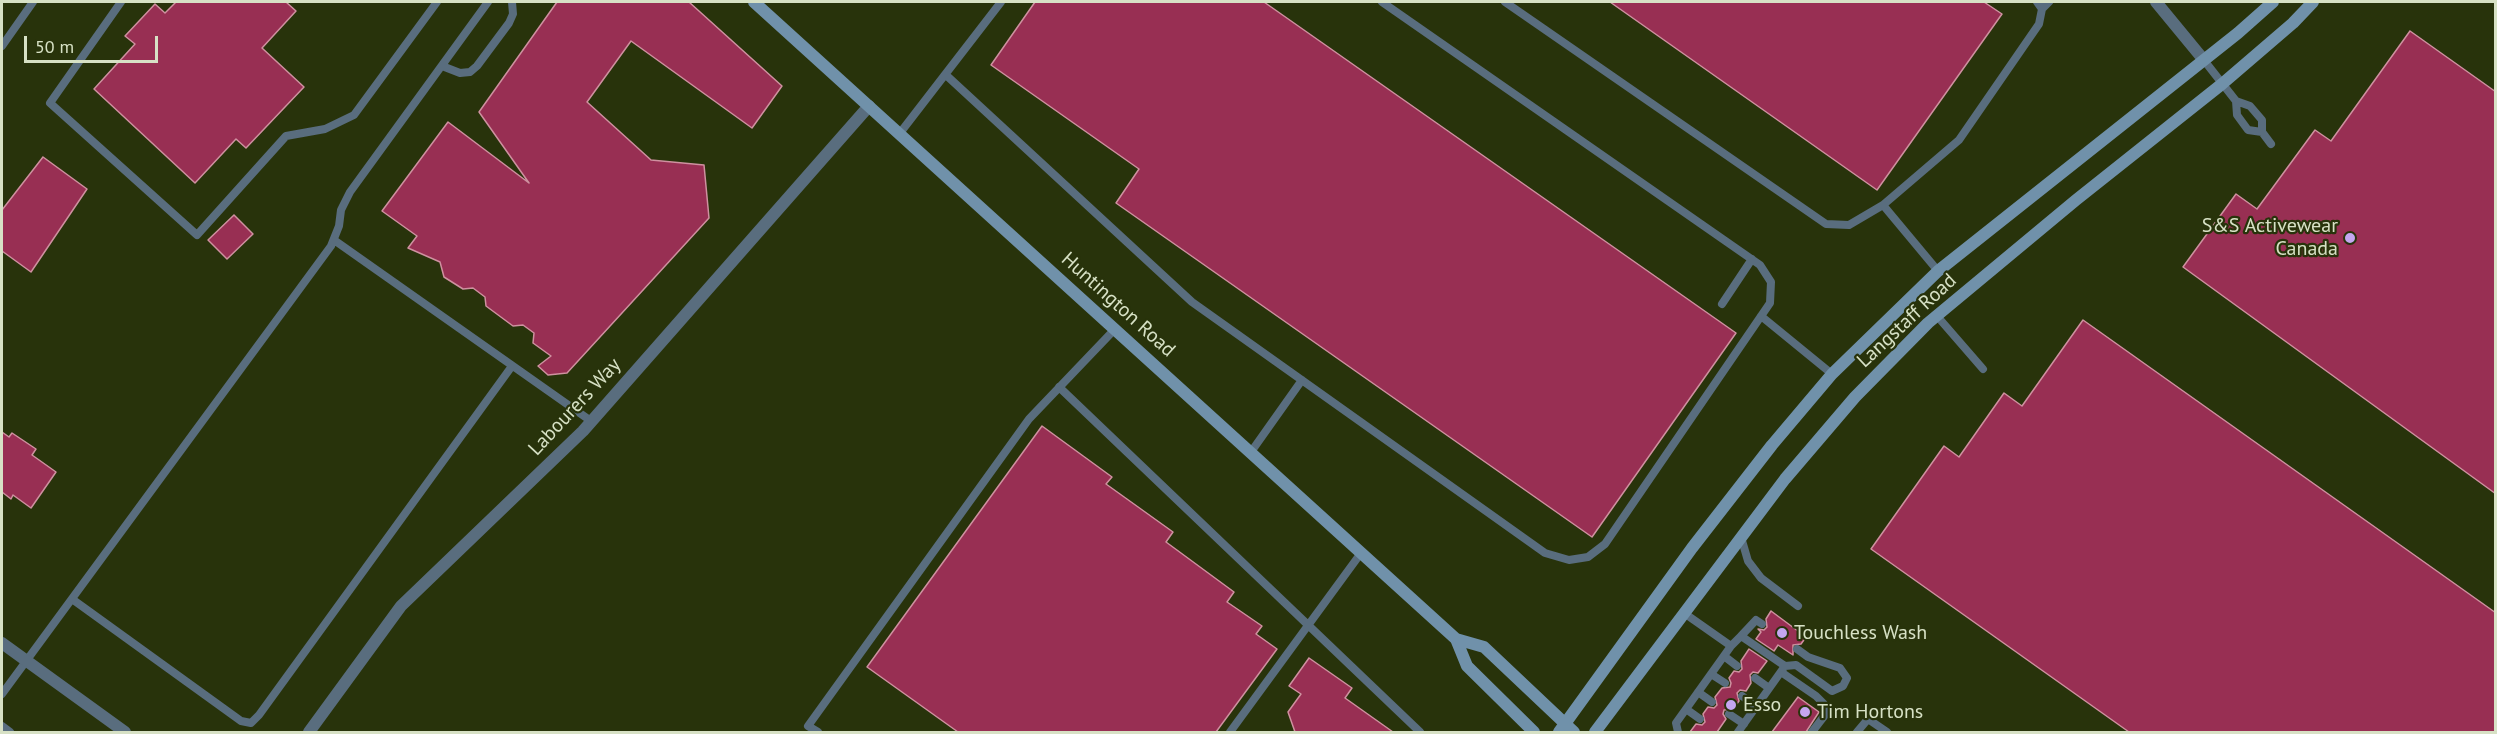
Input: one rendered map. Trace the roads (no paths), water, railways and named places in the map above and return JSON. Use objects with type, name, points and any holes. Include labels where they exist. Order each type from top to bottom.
[{"type":"main road","name":"Huntington Road","points":[[754,2],[1456,639],[1467,666],[1534,732]]},
{"type":"main road","name":"Langstaff Road","points":[[1566,730],[1692,548],[1772,445],[1832,374],[1938,271],[2272,2]]},
{"type":"main road","name":"Langstaff Road","points":[[1595,732],[1785,479],[1855,397],[1937,316],[2076,200],[2222,84],[2293,23],[2313,2]]},
{"type":"main road","name":"Huntington Road","points":[[1456,639],[1484,647],[1566,730]]},
{"type":"street","points":[[2156,2],[2204,59]]},
{"type":"street","name":"Labourers Way","points":[[309,732],[401,606],[591,421],[869,105]]},
{"type":"street","points":[[2,643],[125,732]]},
{"type":"lane","points":[[2,46],[33,2]]},
{"type":"lane","points":[[121,2],[50,103],[197,235],[286,136],[325,129],[354,115],[438,2]]},
{"type":"lane","points":[[2,694],[334,240],[341,210],[350,192],[489,2]]},
{"type":"lane","points":[[442,66],[460,73],[470,72],[477,66],[509,23],[513,14],[512,2]]},
{"type":"lane","points":[[900,133],[1001,2]]},
{"type":"lane","points":[[946,75],[1192,302],[1545,553],[1569,560],[1588,556],[1605,544],[1770,303],[1771,282],[1760,265],[1752,259],[1382,2]]},
{"type":"lane","points":[[1505,2],[1826,224],[1850,225],[1883,206],[1959,140],[2039,24],[2042,9],[2049,2]]},
{"type":"lane","points":[[2037,2],[2042,9]]},
{"type":"lane","points":[[2204,59],[2236,101],[2250,106],[2262,120],[2262,132],[2271,144]]},
{"type":"lane","points":[[2236,101],[2237,115],[2248,130],[2262,132]]},
{"type":"lane","points":[[1883,206],[1938,271]]},
{"type":"lane","points":[[334,240],[591,421]]},
{"type":"lane","points":[[1722,304],[1752,259]]},
{"type":"lane","points":[[1761,316],[1832,374]]},
{"type":"lane","points":[[1937,316],[1983,369]]},
{"type":"lane","points":[[818,732],[808,726],[1029,419],[1115,329]]},
{"type":"lane","points":[[72,599],[241,721],[251,723],[512,366]]},
{"type":"lane","points":[[1251,452],[1302,380]]},
{"type":"lane","points":[[1059,387],[1420,732]]},
{"type":"lane","points":[[1741,537],[1748,561],[1761,578],[1798,606]]},
{"type":"lane","points":[[1230,732],[1361,553]]},
{"type":"lane","points":[[1684,613],[1731,646]]},
{"type":"lane","points":[[1678,732],[1676,723],[1731,646],[1756,620],[1762,624]]},
{"type":"lane","points":[[1741,636],[1824,704],[1825,714],[1812,732]]},
{"type":"lane","points":[[1738,732],[1783,669],[1796,665],[1832,691],[1843,686],[1847,678],[1840,668],[1808,657],[1797,649]]},
{"type":"lane","points":[[1724,656],[1737,666]]},
{"type":"lane","points":[[1711,674],[1725,683]]},
{"type":"lane","points":[[1755,678],[1769,688]]},
{"type":"lane","points":[[1698,692],[1712,702]]},
{"type":"lane","points":[[1742,696],[1756,706]]},
{"type":"lane","points":[[1686,709],[1700,719]]},
{"type":"lane","points":[[1729,714],[1744,724]]},
{"type":"lane","points":[[1857,732],[1868,719],[1887,732]]},
{"type":"lane","points":[[2,726],[10,732]]},
{"type":"place","name":"S&S Activewear Canada","points":[[2350,238]]},
{"type":"place","name":"Touchless Wash","points":[[1782,633]]},
{"type":"place","name":"Esso","points":[[1731,705]]},
{"type":"place","name":"Tim Hortons","points":[[1805,712]]}]
